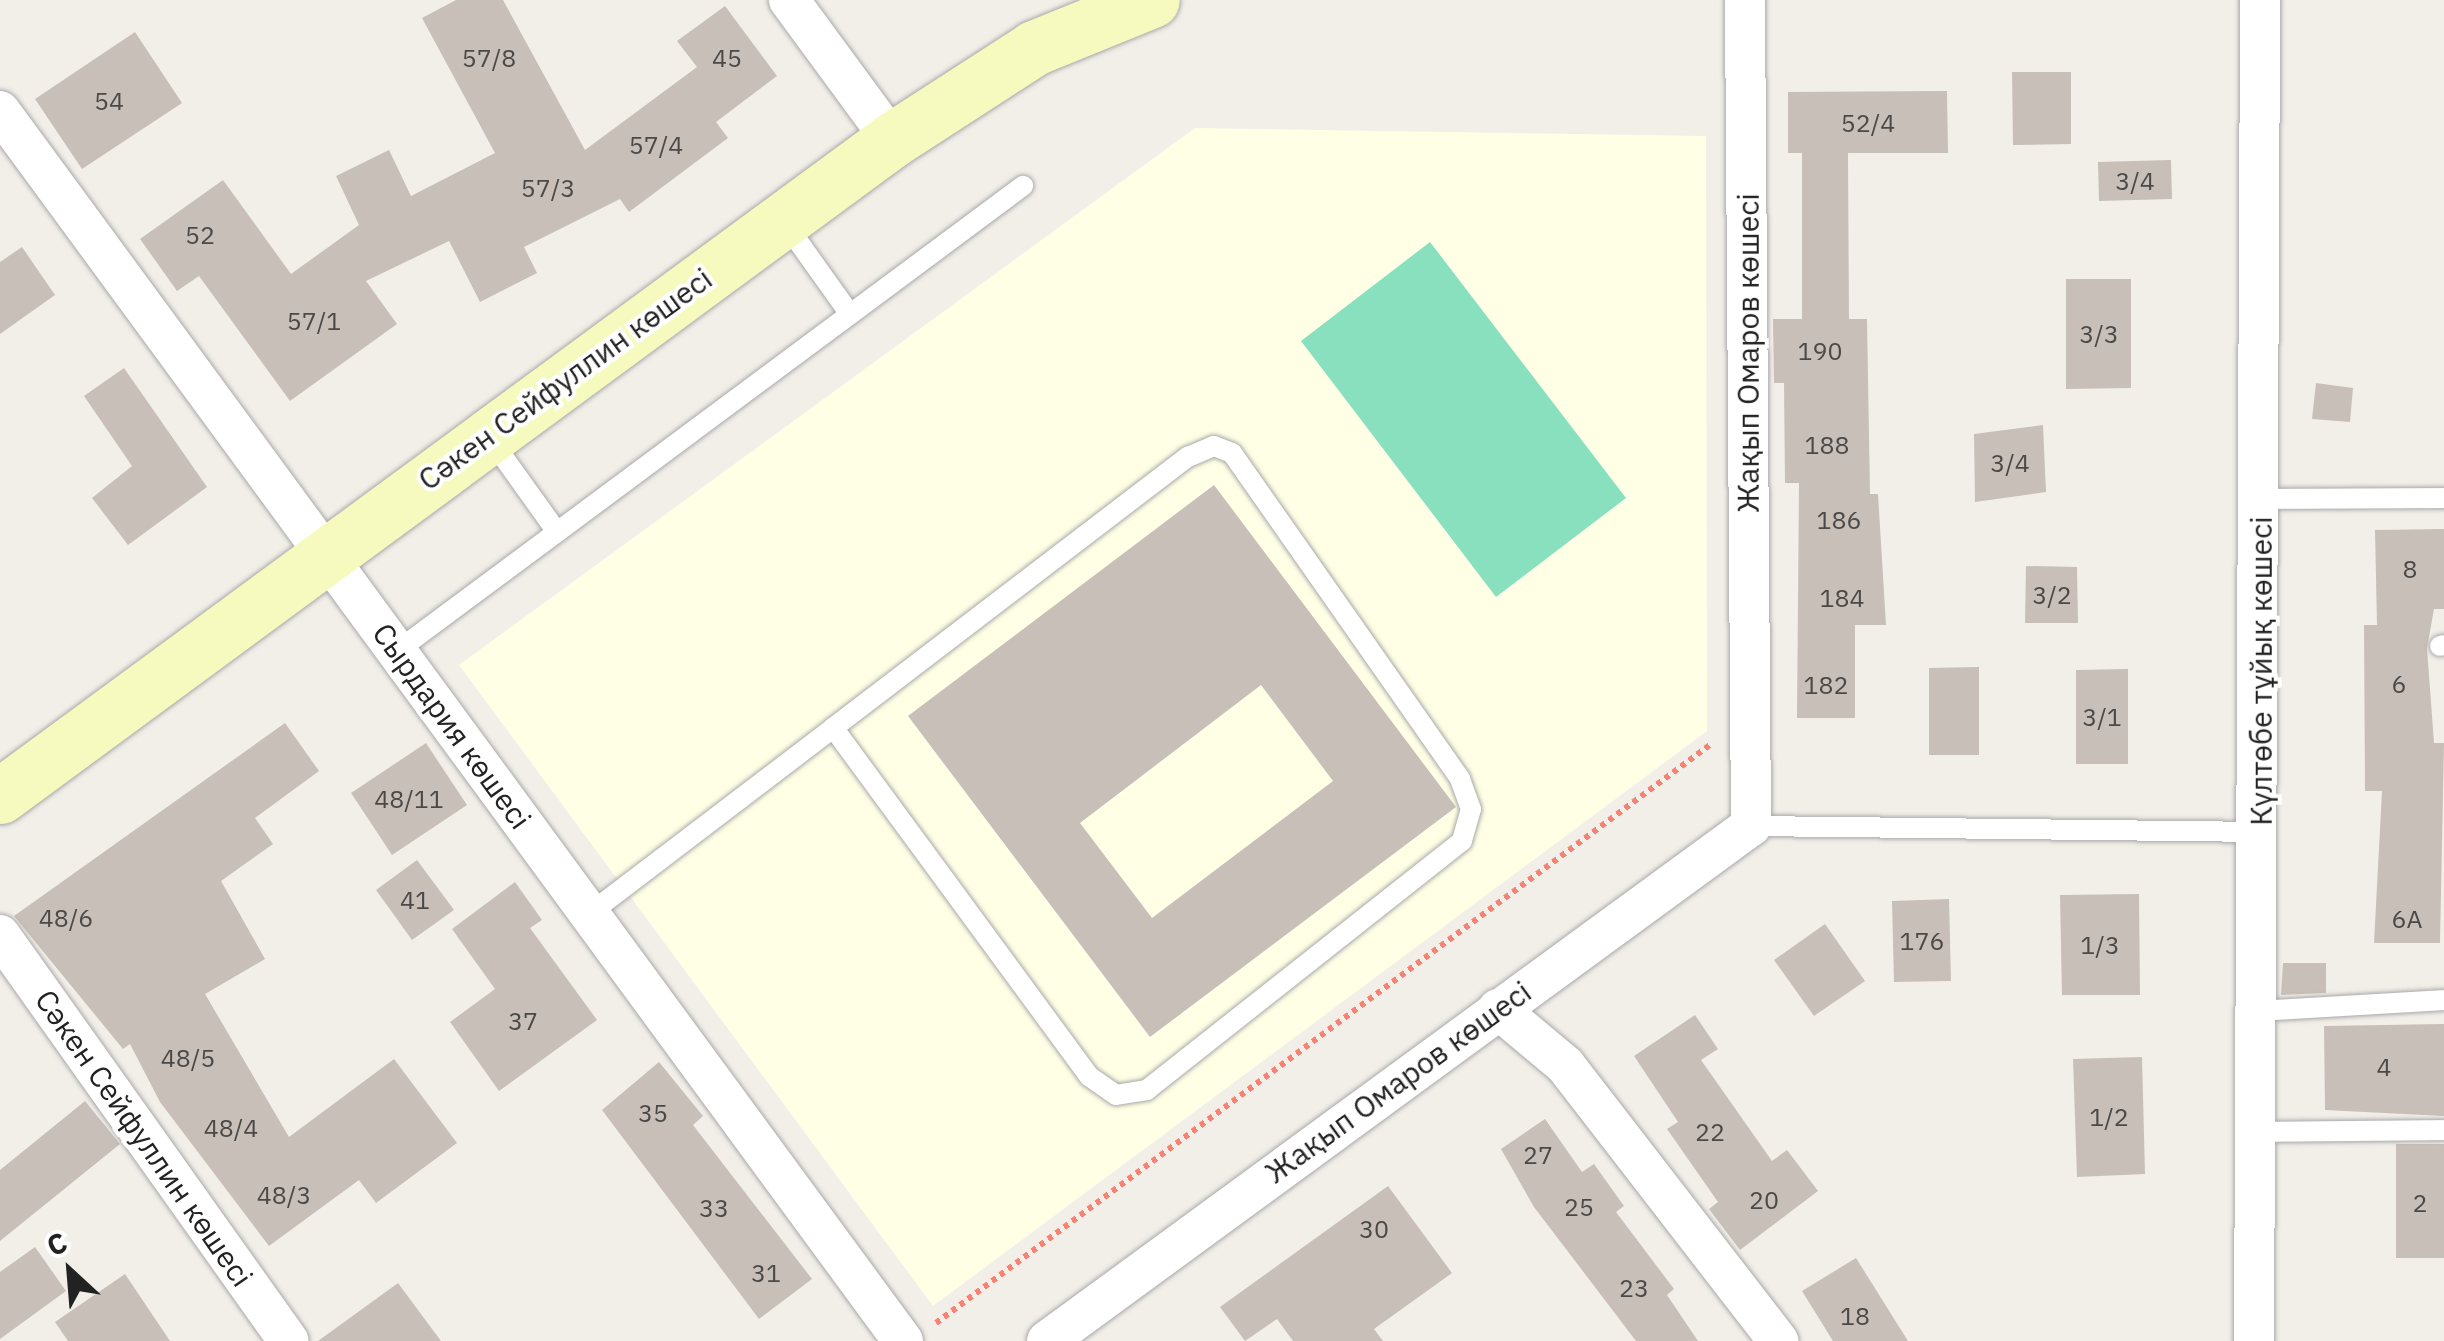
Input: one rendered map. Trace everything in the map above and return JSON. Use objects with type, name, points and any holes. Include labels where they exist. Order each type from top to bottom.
[{"type":"street","points":[[789,0],[882,126]]},
{"type":"street","name":"Сәкен Сейфуллин көшесі","points":[[0,755],[317,540],[1050,0]]},
{"type":"street","name":"Сәкен Сейфуллин көшесі","points":[[0,796],[317,540],[488,436],[784,222],[882,126],[1034,48],[1152,0]]},
{"type":"street","name":"Жақып Омаров көшесі","points":[[1046,1341],[1751,826],[1745,0]]},
{"type":"street","name":"Күлтөбе тұйық көшесі","points":[[2254,1341],[2262,832],[2260,0]]},
{"type":"street","name":"Сырдария көшесі","points":[[0,111],[589,914],[914,1335]]},
{"type":"street","name":"Сәкен Сейфуллин көшесі","points":[[0,935],[289,1341]]},
{"type":"street","points":[[1498,1009],[1565,1065],[1778,1341]]},
{"type":"lane","points":[[398,651],[1023,186]]},
{"type":"lane","points":[[784,222],[850,314]]},
{"type":"lane","points":[[488,436],[557,532]]},
{"type":"lane","points":[[589,914],[1188,457],[1214,446],[1232,453],[1460,779],[1471,809],[1462,841],[1147,1090],[1116,1095],[1089,1076],[834,728]]},
{"type":"lane","points":[[2261,499],[2444,498]]},
{"type":"lane","points":[[1751,826],[2262,832]]},
{"type":"lane","points":[[2259,1012],[2444,1000]]},
{"type":"lane","points":[[2258,1132],[2444,1130]]},
{"type":"path","points":[[914,1335],[1750,714]]},
{"type":"shaded area","points":[[1195,128],[1706,136],[1707,731],[933,1306],[459,665]]},
{"type":"green space","points":[[1430,242],[1626,498],[1496,597],[1301,341]]},
{"type":"building","points":[[456,0],[503,0],[585,150],[697,67],[677,41],[725,6],[777,76],[716,122],[728,138],[629,212],[620,199],[524,247],[537,273],[480,302],[449,241],[366,281],[397,324],[290,401],[199,276],[177,291],[140,239],[223,180],[291,274],[359,225],[336,176],[389,150],[411,196],[495,153],[422,18]]},
{"type":"building","points":[[135,32],[182,103],[82,169],[35,99]]},
{"type":"building","points":[[2012,72],[2071,72],[2071,144],[2013,145]]},
{"type":"building","points":[[1947,91],[1948,153],[1848,153],[1849,319],[1867,319],[1870,494],[1878,494],[1886,625],[1855,625],[1855,718],[1797,718],[1799,483],[1785,483],[1784,383],[1774,383],[1773,319],[1802,319],[1802,153],[1788,153],[1788,92]]},
{"type":"building","points":[[2171,160],[2172,199],[2099,201],[2098,162]]},
{"type":"building","points":[[22,247],[55,295],[0,334],[0,262]]},
{"type":"building","points":[[2066,279],[2131,279],[2131,388],[2066,389]]},
{"type":"building","points":[[124,368],[207,487],[128,545],[92,498],[132,466],[84,396]]},
{"type":"building","points":[[2316,383],[2353,388],[2350,422],[2312,419]]},
{"type":"building","points":[[2043,425],[2046,492],[1975,502],[1974,434]]},
{"type":"building","points":[[1214,485],[1456,807],[1150,1037],[908,716]],"holes":[[[1261,685],[1333,781],[1152,918],[1080,823]]]},
{"type":"building","points":[[2444,529],[2444,609],[2434,609],[2427,648],[2434,743],[2444,743],[2440,943],[2374,943],[2382,791],[2365,791],[2364,625],[2377,625],[2375,530]]},
{"type":"building","points":[[2026,566],[2077,567],[2078,623],[2025,623]]},
{"type":"building","points":[[1979,667],[1979,755],[1929,755],[1929,668]]},
{"type":"building","points":[[2128,669],[2128,764],[2076,764],[2076,670]]},
{"type":"building","points":[[285,723],[319,771],[255,818],[273,844],[221,881],[265,959],[205,994],[289,1137],[394,1059],[457,1143],[376,1203],[359,1180],[269,1246],[160,1102],[130,1044],[123,1049],[14,916]]},
{"type":"building","points":[[426,743],[467,805],[392,855],[351,793]]},
{"type":"building","points":[[417,860],[454,910],[412,940],[376,890]]},
{"type":"building","points":[[515,882],[542,920],[530,928],[597,1020],[499,1091],[450,1022],[495,989],[452,929]]},
{"type":"building","points":[[2139,894],[2140,995],[2062,995],[2060,895]]},
{"type":"building","points":[[1949,899],[1951,981],[1894,982],[1892,901]]},
{"type":"building","points":[[1825,924],[1865,981],[1814,1016],[1774,960]]},
{"type":"building","points":[[2283,963],[2326,963],[2326,993],[2281,995]]},
{"type":"building","points":[[1695,1015],[1718,1049],[1701,1060],[1772,1161],[1787,1150],[1818,1191],[1740,1250],[1709,1209],[1718,1202],[1667,1129],[1678,1122],[1634,1056]]},
{"type":"building","points":[[2444,1024],[2444,1116],[2325,1110],[2324,1026]]},
{"type":"building","points":[[2142,1057],[2145,1174],[2077,1177],[2073,1059]]},
{"type":"building","points":[[659,1062],[703,1116],[693,1125],[812,1279],[759,1319],[602,1110]]},
{"type":"building","points":[[85,1101],[120,1144],[0,1241],[0,1170]]},
{"type":"building","points":[[1545,1119],[1582,1172],[1594,1164],[1624,1206],[1616,1212],[1674,1289],[1667,1295],[1698,1341],[1636,1341],[1534,1207],[1501,1149]]},
{"type":"building","points":[[2396,1144],[2444,1144],[2444,1258],[2396,1258]]},
{"type":"building","points":[[1388,1186],[1452,1273],[1374,1329],[1383,1341],[1293,1341],[1277,1319],[1245,1341],[1220,1307]]},
{"type":"building","points":[[35,1247],[66,1291],[0,1339],[0,1272]]},
{"type":"building","points":[[1856,1258],[1908,1341],[1833,1341],[1802,1291]]},
{"type":"building","points":[[125,1274],[170,1341],[68,1341],[55,1322]]},
{"type":"building","points":[[398,1283],[441,1341],[318,1341]]}]
